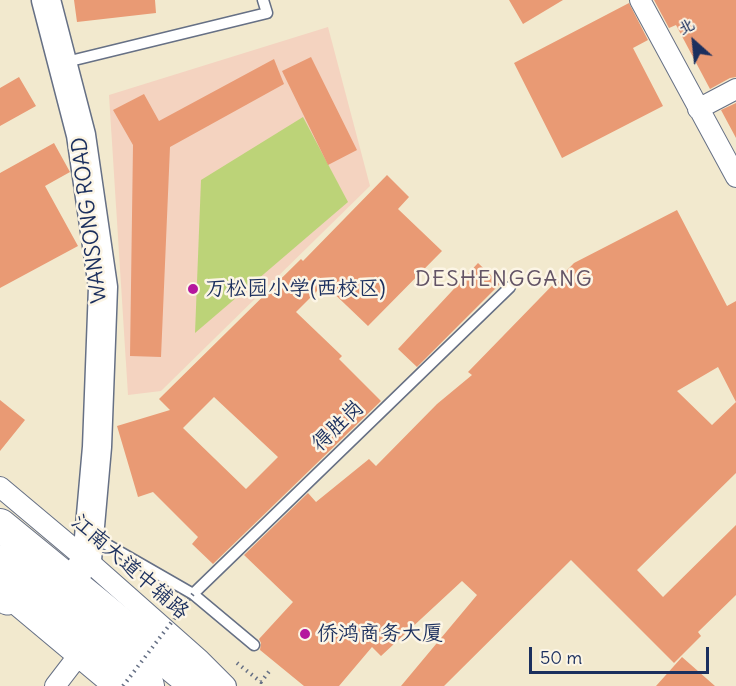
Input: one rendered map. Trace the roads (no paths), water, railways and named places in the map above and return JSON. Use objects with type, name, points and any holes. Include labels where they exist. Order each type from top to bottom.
[{"type":"main road","points":[[0,525],[82,559],[197,686]]},
{"type":"main road","points":[[6,586],[148,686]]},
{"type":"street","name":"WANSONG ROAD","points":[[46,0],[81,135],[103,287],[97,447],[82,559]]},
{"type":"street","points":[[640,0],[736,177]]},
{"type":"street","points":[[698,109],[736,89]]},
{"type":"street","name":"江南大道中辅路","points":[[0,486],[200,660],[226,686]]},
{"type":"street","points":[[6,586],[78,657],[113,686]]},
{"type":"street","points":[[55,686],[78,657]]},
{"type":"lane","points":[[62,63],[267,13],[263,0]]},
{"type":"lane","name":"得胜岗","points":[[193,594],[510,287]]},
{"type":"lane","points":[[82,559],[193,594],[254,645]]},
{"type":"place","name":"万松园小学(西校区)","points":[[193,289]]},
{"type":"place","name":"侨鸿商务大厦","points":[[305,634]]},
{"type":"district","name":"DESHENGGANG","points":[[504,280]]}]
